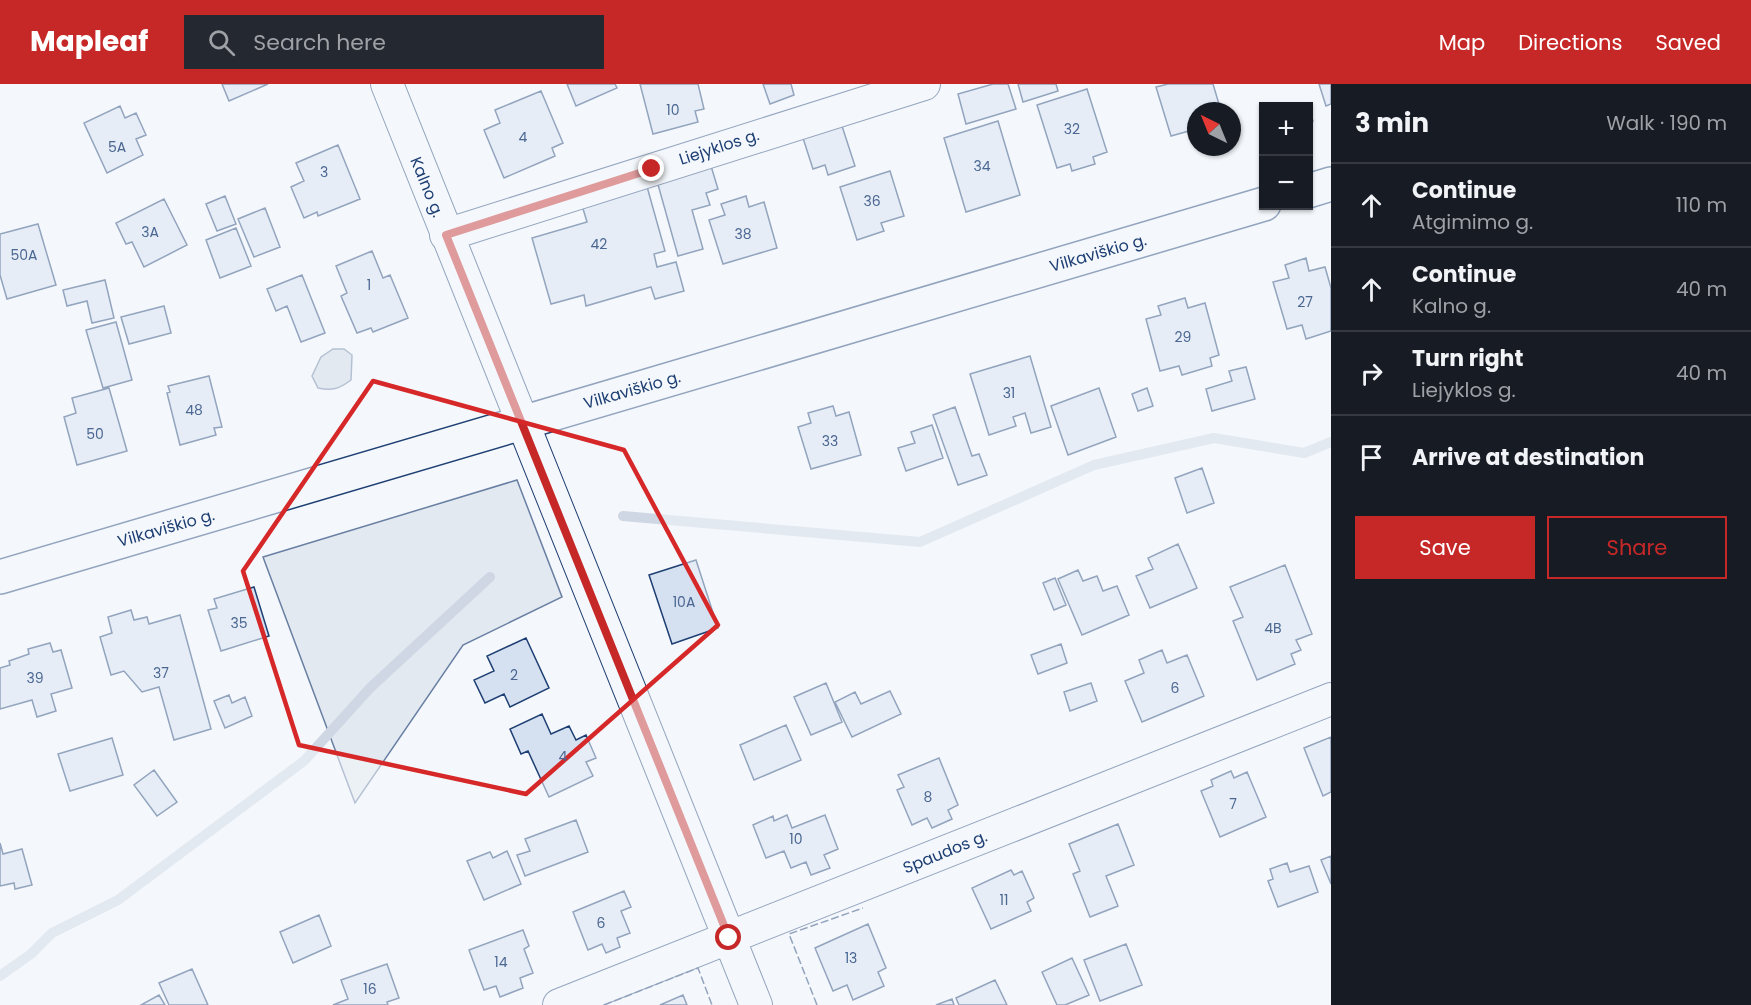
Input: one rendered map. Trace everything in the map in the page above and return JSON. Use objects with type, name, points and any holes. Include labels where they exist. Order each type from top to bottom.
[{"type":"highway","points":[[1313,189],[1331,184]]},
{"type":"highway","name":"Vilkaviškio g.","points":[[0,577],[1259,205]]},
{"type":"street","name":"Kalno g.","points":[[387,84],[756,1005]]},
{"type":"street","name":"Liejyklos g.","points":[[446,235],[924,84]]},
{"type":"street","name":"Spaudos g.","points":[[559,1005],[1331,699]]},
{"type":"highlighted area","points":[[373,381],[624,450],[718,625],[526,794],[299,745],[243,571]]},
{"type":"shaded area","points":[[333,349],[344,349],[352,355],[351,380],[335,389],[318,388],[312,376],[321,357]]},
{"type":"shaded area","points":[[517,480],[562,597],[463,645],[355,803],[263,557]]},
{"type":"building","points":[[222,84],[268,84],[229,101]]},
{"type":"building","points":[[567,84],[615,84],[617,88],[576,106]]},
{"type":"building","points":[[640,84],[698,84],[704,109],[695,111],[698,122],[653,134]]},
{"type":"building","points":[[763,84],[791,84],[794,95],[770,104]]},
{"type":"building","points":[[993,84],[1008,84],[1016,109],[966,124],[958,94]]},
{"type":"building","points":[[1018,84],[1056,84],[1058,91],[1023,102]]},
{"type":"building","points":[[1168,84],[1213,84],[1218,102],[1187,102],[1187,132],[1171,136],[1156,87]]},
{"type":"building","points":[[1319,84],[1331,84],[1331,104],[1326,106]]},
{"type":"building","points":[[1087,89],[1107,152],[1093,157],[1095,164],[1072,171],[1070,164],[1057,168],[1037,105]]},
{"type":"building","points":[[541,91],[563,143],[552,148],[555,156],[504,178],[484,130],[500,123],[495,110]]},
{"type":"building","points":[[120,106],[125,118],[136,113],[146,135],[136,139],[143,155],[107,173],[84,123]]},
{"type":"building","points":[[998,121],[1020,195],[966,212],[944,138]]},
{"type":"building","points":[[841,123],[855,166],[828,175],[825,165],[813,169],[802,135]]},
{"type":"building","points":[[338,145],[360,199],[318,216],[317,212],[304,218],[291,187],[304,181],[296,163]]},
{"type":"building","points":[[711,166],[718,189],[706,193],[710,205],[692,210],[703,249],[678,256],[657,181]]},
{"type":"building","points":[[890,171],[904,216],[881,223],[884,231],[857,240],[840,187]]},
{"type":"building","points":[[646,183],[665,251],[654,254],[657,267],[676,262],[684,291],[655,299],[651,287],[586,306],[584,295],[551,304],[532,238],[587,222],[581,202]]},
{"type":"building","points":[[225,196],[236,224],[217,231],[206,204]]},
{"type":"building","points":[[746,196],[749,207],[764,202],[777,248],[723,264],[709,220],[725,215],[721,204]]},
{"type":"building","points":[[164,199],[187,245],[144,267],[132,242],[126,244],[116,223]]},
{"type":"building","points":[[265,208],[280,247],[254,257],[238,219]]},
{"type":"building","points":[[38,224],[56,285],[7,299],[0,275],[0,234]]},
{"type":"building","points":[[236,228],[251,266],[220,278],[206,240]]},
{"type":"building","points":[[372,251],[383,278],[390,275],[408,318],[373,332],[371,328],[357,333],[341,296],[347,293],[336,266]]},
{"type":"building","points":[[1306,258],[1309,271],[1325,267],[1331,288],[1331,331],[1306,339],[1302,325],[1287,329],[1273,282],[1289,278],[1285,265]]},
{"type":"building","points":[[302,275],[325,333],[301,342],[287,306],[276,311],[267,289]]},
{"type":"building","points":[[105,280],[114,318],[92,323],[87,301],[67,306],[63,290]]},
{"type":"building","points":[[1185,298],[1188,308],[1205,303],[1219,355],[1210,358],[1212,366],[1182,375],[1179,366],[1160,371],[1146,319],[1161,315],[1158,306]]},
{"type":"building","points":[[164,306],[171,333],[129,344],[121,317]]},
{"type":"building","points":[[116,322],[132,380],[103,388],[86,330]]},
{"type":"building","points":[[1030,356],[1051,427],[1031,433],[1025,413],[1013,417],[1016,426],[989,435],[970,374]]},
{"type":"building","points":[[1246,367],[1255,399],[1212,411],[1206,389],[1232,381],[1229,371]]},
{"type":"building","points":[[209,376],[222,427],[214,428],[216,435],[180,445],[167,393],[170,392],[168,386]]},
{"type":"building","points":[[109,388],[127,451],[77,465],[64,417],[76,413],[72,398]]},
{"type":"building","points":[[1099,388],[1116,437],[1068,455],[1051,406]]},
{"type":"building","points":[[1147,388],[1153,406],[1138,411],[1132,394]]},
{"type":"building","points":[[833,406],[836,416],[849,412],[861,455],[811,469],[798,427],[811,423],[808,413]]},
{"type":"building","points":[[955,407],[972,456],[979,454],[987,475],[958,485],[933,415]]},
{"type":"building","points":[[932,425],[943,458],[906,471],[898,448],[915,443],[911,432]]},
{"type":"building","points":[[1202,468],[1214,503],[1187,513],[1175,478]]},
{"type":"building","points":[[1178,544],[1197,588],[1150,608],[1136,576],[1153,569],[1148,558]]},
{"type":"building","points":[[696,560],[718,628],[672,644],[649,575]]},
{"type":"building","points":[[1285,565],[1312,634],[1296,640],[1301,650],[1291,654],[1295,664],[1257,680],[1233,621],[1243,617],[1230,587]]},
{"type":"building","points":[[1078,570],[1083,581],[1097,576],[1103,591],[1117,586],[1129,615],[1082,635],[1058,579]]},
{"type":"building","points":[[1055,578],[1066,605],[1054,610],[1043,583]]},
{"type":"building","points":[[254,587],[269,636],[221,651],[208,610],[217,608],[214,599]]},
{"type":"building","points":[[131,610],[134,620],[147,617],[149,624],[180,615],[211,729],[174,740],[159,687],[142,692],[124,671],[111,675],[100,637],[112,633],[108,617]]},
{"type":"building","points":[[526,638],[549,688],[510,707],[504,694],[485,703],[474,680],[494,671],[487,656]]},
{"type":"building","points":[[50,643],[53,652],[61,650],[72,688],[51,694],[56,711],[37,717],[32,700],[0,709],[0,668],[10,665],[9,661],[29,654],[28,649]]},
{"type":"building","points":[[1061,644],[1067,663],[1038,674],[1031,655]]},
{"type":"building","points":[[1162,650],[1167,663],[1187,655],[1204,696],[1142,722],[1125,681],[1144,673],[1139,660]]},
{"type":"building","points":[[826,683],[842,722],[811,735],[794,697]]},
{"type":"building","points":[[1091,683],[1097,701],[1070,711],[1064,692]]},
{"type":"building","points":[[890,691],[901,714],[852,737],[835,702],[855,692],[861,704]]},
{"type":"building","points":[[229,695],[232,703],[245,697],[252,716],[225,728],[214,701]]},
{"type":"building","points":[[542,714],[551,734],[569,726],[576,740],[586,735],[596,758],[586,762],[593,776],[549,797],[528,751],[521,754],[510,729]]},
{"type":"building","points":[[786,725],[801,760],[754,780],[740,745]]},
{"type":"building","points":[[1331,737],[1331,792],[1323,796],[1304,748]]},
{"type":"building","points":[[112,738],[123,775],[70,791],[58,754]]},
{"type":"building","points":[[939,758],[958,805],[948,810],[952,819],[932,828],[927,818],[912,825],[897,790],[904,787],[898,775]]},
{"type":"building","points":[[154,770],[177,802],[157,816],[134,785]]},
{"type":"building","points":[[1231,771],[1234,778],[1247,772],[1266,817],[1220,837],[1201,791],[1213,786],[1211,780]]},
{"type":"building","points":[[787,815],[792,828],[825,815],[838,849],[824,855],[830,868],[811,875],[806,862],[791,868],[784,851],[766,858],[753,825],[773,816],[774,821]]},
{"type":"building","points":[[576,820],[588,852],[525,876],[517,855],[530,851],[525,839]]},
{"type":"building","points":[[1118,824],[1134,865],[1106,876],[1118,906],[1090,917],[1073,874],[1080,871],[1069,844]]},
{"type":"building","points":[[0,843],[3,854],[22,849],[32,885],[15,889],[14,883],[0,886]]},
{"type":"building","points":[[507,851],[521,884],[484,900],[467,861],[490,852],[493,858]]},
{"type":"building","points":[[1331,856],[1331,884],[1321,860]]},
{"type":"building","points":[[1287,863],[1290,872],[1309,866],[1318,892],[1278,907],[1268,881],[1273,879],[1270,869]]},
{"type":"building","points":[[1011,870],[1014,875],[1022,871],[1034,898],[1027,902],[1031,911],[991,929],[972,888]]},
{"type":"building","points":[[624,891],[631,907],[621,911],[630,933],[617,938],[620,947],[606,953],[602,944],[588,950],[573,912]]},
{"type":"building","points":[[319,915],[331,946],[293,963],[280,932]]},
{"type":"building","points":[[868,924],[886,968],[878,972],[884,986],[853,1000],[847,985],[833,991],[815,948]]},
{"type":"building","points":[[523,930],[529,946],[524,949],[533,973],[520,978],[523,988],[500,997],[496,986],[484,990],[469,950]]},
{"type":"building","points":[[1126,944],[1142,985],[1100,1001],[1084,960]]},
{"type":"building","points":[[1072,958],[1089,995],[1065,1005],[1057,1005],[1042,972]]},
{"type":"building","points":[[387,964],[399,998],[387,1002],[388,1005],[333,1005],[348,999],[341,980]]},
{"type":"building","points":[[192,969],[208,1005],[169,1005],[159,983]]},
{"type":"building","points":[[995,980],[1007,1005],[959,1005],[956,998]]},
{"type":"building","points":[[159,995],[165,1005],[141,1005]]},
{"type":"building","points":[[683,995],[687,1005],[660,1005]]},
{"type":"building","points":[[952,999],[954,1005],[936,1005]]},
{"type":"waterway","points":[[623,516],[920,542],[1094,465],[1214,438],[1304,453],[1331,442]]},
{"type":"waterway","points":[[0,976],[31,954],[52,933],[118,900],[304,761],[370,688],[490,577]]},
{"type":"fence","points":[[817,1005],[789,934],[863,908]]},
{"type":"fence","points":[[604,1005],[698,968],[712,1005]]},
{"type":"route","points":[[652,169],[446,235],[729,938]]}]
